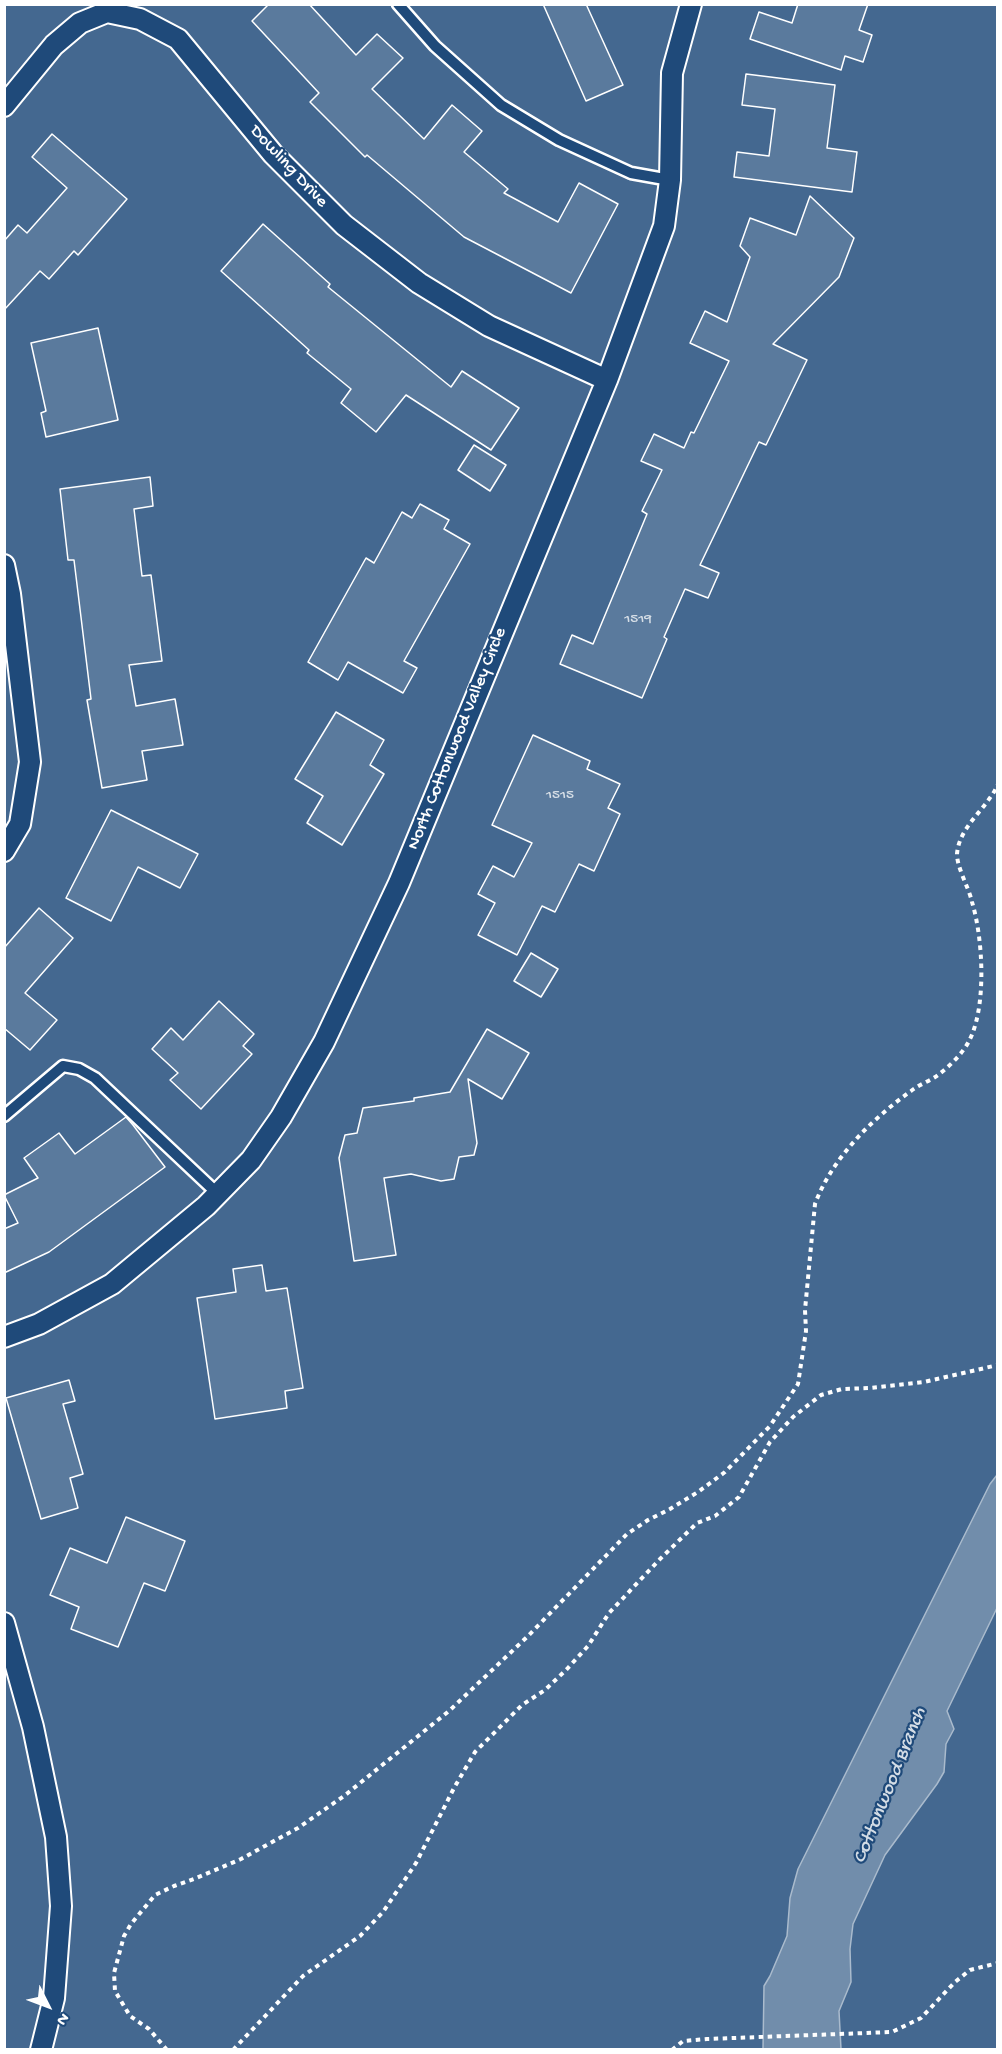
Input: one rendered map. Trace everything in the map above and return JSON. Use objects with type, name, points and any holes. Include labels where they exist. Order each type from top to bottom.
[{"type":"street","name":"North Cottonwood Valley Circle","points":[[4,1337],[39,1324],[112,1284],[218,1194],[251,1160],[281,1117],[324,1042],[399,883],[607,380],[664,226],[670,180],[672,73],[691,4]]},
{"type":"street","name":"Dowling Drive","points":[[4,106],[54,45],[80,23],[107,12],[140,19],[178,39],[273,154],[353,232],[419,283],[489,326],[607,380]]},
{"type":"street","points":[[4,565],[10,594],[30,762],[20,824],[4,851]]},
{"type":"street","points":[[4,1623],[33,1727],[57,1848],[62,1906],[54,1998],[41,2049]]},
{"type":"lane","points":[[398,4],[435,46],[501,105],[559,140],[632,173],[670,180]]},
{"type":"lane","points":[[4,1116],[63,1066],[79,1069],[95,1078],[218,1194]]},
{"type":"path","points":[[167,2049],[149,2029],[130,2016],[115,1991],[114,1973],[124,1936],[155,1895],[241,1859],[298,1828],[344,1796],[449,1711],[528,1636],[627,1534],[698,1492],[725,1472],[770,1426],[784,1406],[798,1384],[806,1331],[805,1310],[815,1204],[821,1188],[834,1166],[884,1111],[921,1084],[938,1076],[969,1041],[977,1016],[981,963],[979,934],[972,902],[957,855],[964,834],[993,795],[998,784]]},
{"type":"path","points":[[233,2049],[303,1976],[360,1936],[383,1912],[416,1863],[475,1752],[522,1705],[545,1690],[567,1669],[588,1646],[609,1613],[682,1537],[697,1523],[715,1516],[739,1497],[770,1442],[793,1417],[821,1395],[842,1389],[916,1383],[998,1365]]},
{"type":"path","points":[[672,2049],[682,2041],[707,2039],[892,2032],[921,2018],[955,1982],[970,1970],[998,1963]]},
{"type":"shaded area","points":[[5,5],[997,5],[997,2049],[5,2050]]},
{"type":"water","name":"Cottonwood Branch","points":[[997,1475],[997,1608],[947,1711],[954,1729],[946,1744],[944,1772],[885,1855],[853,1924],[850,1949],[851,1982],[839,2011],[841,2049],[763,2049],[764,1986],[787,1936],[790,1898],[798,1869],[990,1484]]},
{"type":"building","points":[[269,4],[309,4],[356,55],[377,34],[403,58],[372,89],[424,139],[452,105],[482,131],[464,152],[508,189],[504,193],[558,222],[579,183],[618,204],[571,293],[464,237],[367,155],[365,157],[310,102],[319,93],[252,21]]},
{"type":"building","points":[[543,4],[586,4],[623,85],[586,101]]},
{"type":"building","points":[[798,4],[868,4],[859,30],[872,35],[863,62],[845,56],[841,70],[750,39],[759,12],[792,23]]},
{"type":"building","points":[[746,74],[835,85],[827,148],[857,152],[852,192],[734,177],[737,152],[769,156],[775,109],[742,105]]},
{"type":"building","points":[[52,134],[127,199],[78,255],[74,251],[49,279],[40,271],[4,310],[4,241],[18,225],[27,233],[67,188],[32,157]]},
{"type":"building","points":[[810,196],[854,238],[839,277],[773,344],[807,360],[766,445],[759,442],[700,565],[719,573],[708,598],[685,589],[664,637],[667,639],[642,698],[560,664],[572,635],[593,644],[647,514],[642,511],[662,470],[641,461],[654,434],[684,448],[691,432],[694,433],[729,361],[690,343],[705,311],[727,322],[750,257],[740,246],[750,218],[796,235]]},
{"type":"building","points":[[263,224],[330,284],[328,287],[451,387],[462,371],[519,408],[491,450],[406,395],[376,432],[341,403],[351,389],[307,353],[309,350],[221,271]]},
{"type":"building","points":[[98,328],[118,420],[46,437],[41,413],[46,411],[31,343]]},
{"type":"building","points":[[474,445],[506,465],[490,491],[458,470]]},
{"type":"building","points":[[150,477],[153,506],[134,509],[142,576],[151,575],[162,661],[129,665],[136,706],[175,699],[183,745],[142,751],[147,780],[102,788],[87,700],[91,699],[74,560],[68,560],[60,489]]},
{"type":"building","points":[[420,504],[449,520],[444,529],[470,544],[404,661],[417,668],[403,693],[348,662],[338,680],[308,662],[366,558],[374,563],[402,512],[412,518]]},
{"type":"building","points":[[336,712],[384,740],[370,765],[384,774],[342,845],[307,823],[323,796],[295,779]]},
{"type":"building","points":[[533,735],[590,761],[587,769],[620,784],[608,808],[620,814],[594,871],[579,864],[555,912],[542,906],[517,955],[478,935],[495,903],[478,894],[493,866],[514,877],[532,843],[492,825]]},
{"type":"building","points":[[111,810],[198,854],[180,888],[138,867],[111,921],[66,898]]},
{"type":"building","points":[[39,908],[73,938],[25,993],[57,1020],[30,1050],[4,1028],[4,948]]},
{"type":"building","points":[[531,953],[558,969],[541,997],[514,981]]},
{"type":"building","points":[[219,1001],[254,1034],[243,1046],[252,1054],[201,1109],[170,1080],[178,1073],[152,1049],[171,1028],[183,1040]]},
{"type":"building","points":[[487,1029],[529,1053],[502,1099],[468,1079],[477,1143],[474,1155],[459,1157],[454,1179],[441,1181],[411,1174],[384,1178],[396,1255],[354,1261],[339,1158],[345,1135],[357,1133],[363,1108],[414,1101],[414,1098],[450,1092]]},
{"type":"building","points":[[126,1117],[165,1167],[49,1252],[4,1273],[4,1229],[18,1223],[4,1195],[38,1178],[24,1158],[59,1133],[75,1154]]},
{"type":"building","points":[[262,1265],[266,1291],[287,1288],[303,1388],[285,1391],[287,1408],[215,1419],[197,1298],[236,1292],[233,1269]]},
{"type":"building","points":[[69,1380],[75,1401],[63,1404],[83,1474],[70,1478],[78,1508],[41,1519],[6,1398]]},
{"type":"building","points":[[126,1517],[185,1541],[165,1591],[144,1583],[118,1647],[71,1629],[79,1607],[50,1595],[70,1548],[107,1563]]}]
